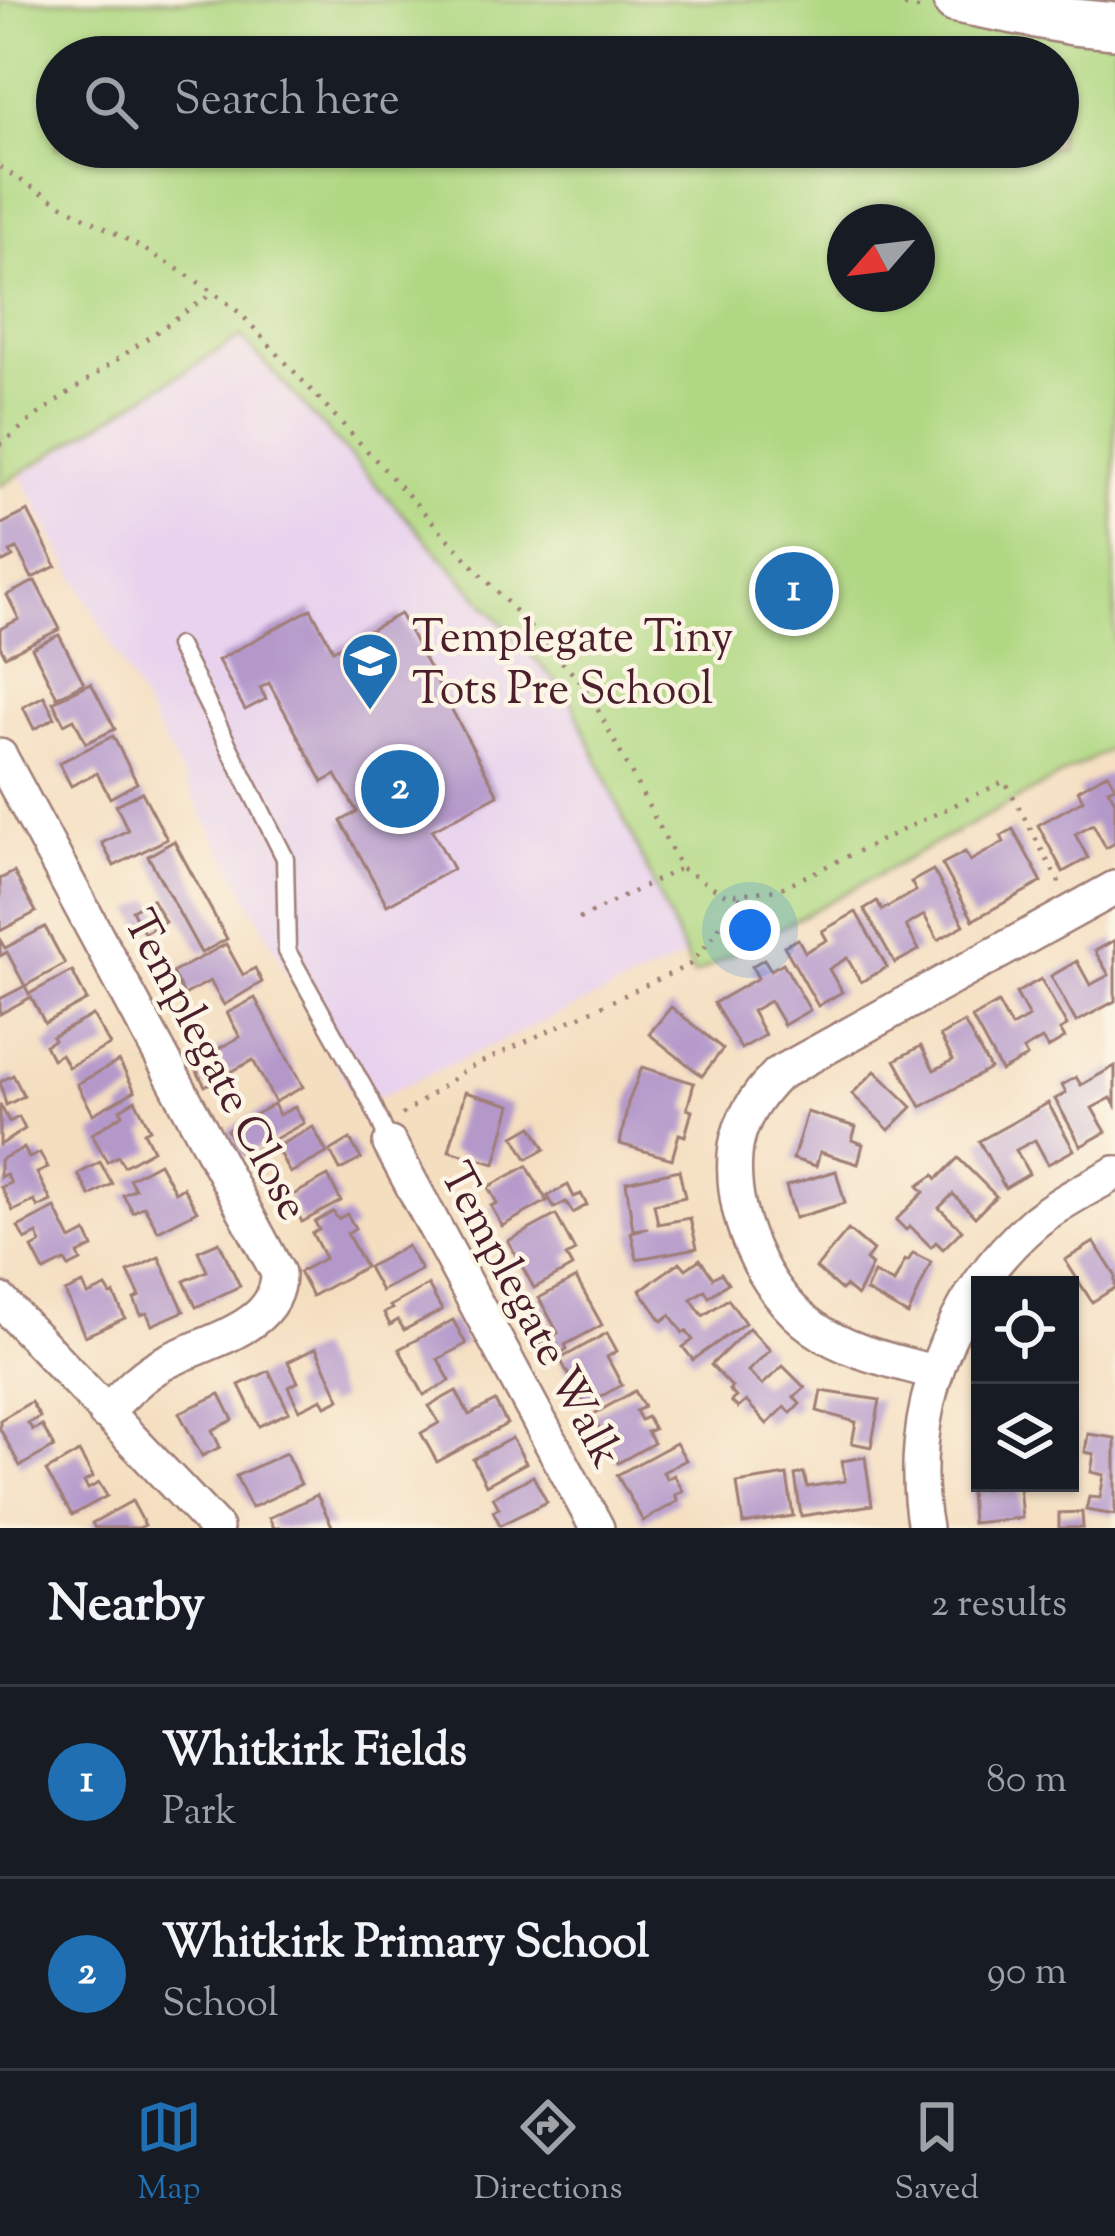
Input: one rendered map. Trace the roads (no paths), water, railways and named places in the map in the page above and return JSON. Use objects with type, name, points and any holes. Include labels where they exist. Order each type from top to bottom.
[{"type":"street","points":[[956,0],[1115,26]]},
{"type":"street","name":"Templegate Close","points":[[0,756],[278,1274],[274,1299],[257,1318],[164,1363],[136,1382],[105,1413]]},
{"type":"street","points":[[936,1373],[846,1346],[810,1325],[780,1296],[751,1242],[735,1171],[736,1144],[752,1106],[778,1074],[1115,888]]},
{"type":"street","name":"Templegate Walk","points":[[386,1134],[597,1528]]},
{"type":"street","points":[[925,1528],[921,1446],[936,1373],[956,1324],[998,1259],[1056,1206],[1115,1173]]},
{"type":"street","points":[[0,1300],[216,1528]]},
{"type":"lane","points":[[178,646],[285,858],[286,951],[386,1134]]},
{"type":"place","name":"Whitkirk Fields","points":[[794,591]]},
{"type":"place","name":"Templegate Tiny Tots Pre School","points":[[370,712]]},
{"type":"place","name":"Whitkirk Primary School","points":[[400,789]]}]
